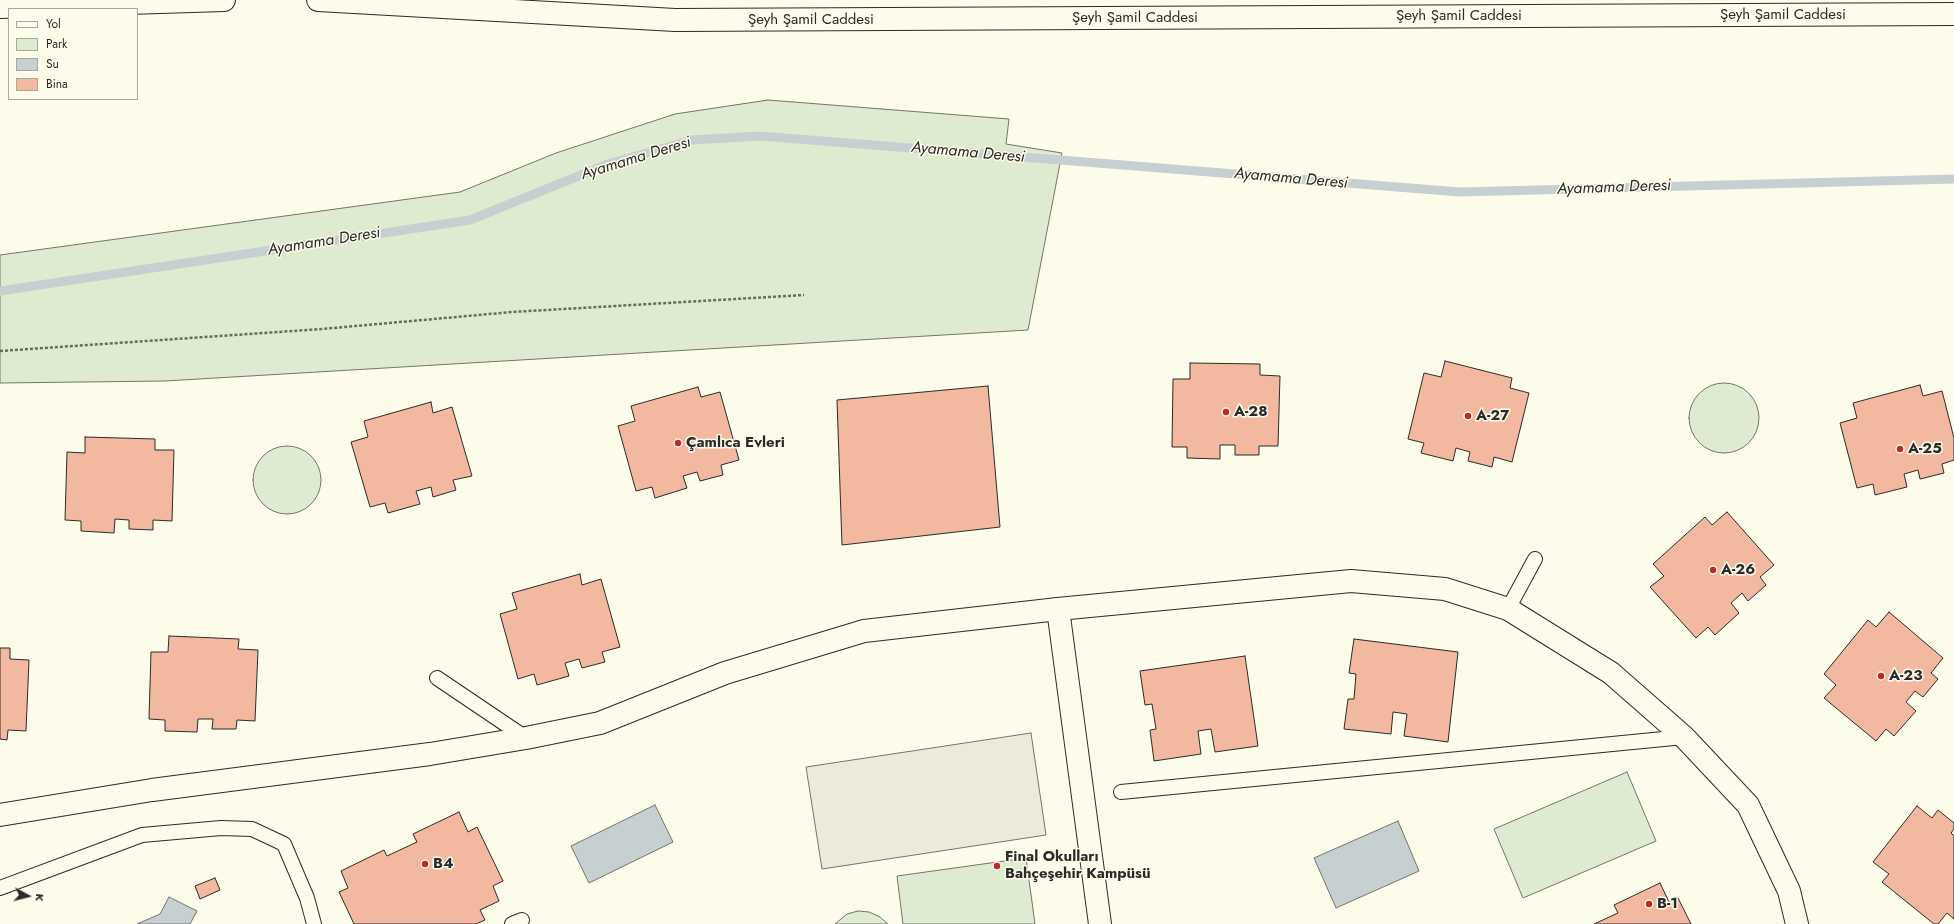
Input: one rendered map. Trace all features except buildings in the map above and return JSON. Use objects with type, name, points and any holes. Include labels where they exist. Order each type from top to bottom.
[{"type":"street","points":[[0,7],[224,0]]},
{"type":"street","name":"Şeyh Şamil Caddesi","points":[[318,0],[675,20],[1954,14]]},
{"type":"street","points":[[0,816],[152,790],[430,754],[526,738],[600,723],[725,672],[864,631],[1058,609],[1351,582],[1445,589],[1508,609],[1611,673],[1684,737],[1748,805],[1789,891],[1798,924]]},
{"type":"street","points":[[1058,609],[1100,924]]},
{"type":"lane","points":[[1508,609],[1535,559]]},
{"type":"lane","points":[[437,678],[526,738]]},
{"type":"lane","points":[[1121,792],[1684,737]]},
{"type":"lane","points":[[0,888],[142,835],[221,828],[252,829],[284,844],[307,898],[314,924]]},
{"type":"path","points":[[0,351],[322,329],[512,312],[804,294]]},
{"type":"green space","points":[[768,100],[1009,119],[1006,144],[1062,153],[1028,330],[165,381],[0,383],[0,255],[460,192],[556,153],[675,114]]},
{"type":"green space","points":[[1724,383],[1737,386],[1749,393],[1756,405],[1759,418],[1756,431],[1749,443],[1737,450],[1724,453],[1711,450],[1699,443],[1692,431],[1689,418],[1692,405],[1699,393],[1711,386]]},
{"type":"green space","points":[[287,446],[300,449],[311,456],[318,467],[321,480],[318,493],[311,504],[300,511],[287,514],[274,511],[263,504],[256,493],[253,480],[256,467],[263,456],[274,449]]},
{"type":"green space","points":[[1627,772],[1656,841],[1523,898],[1494,829]]},
{"type":"green space","points":[[1026,858],[1035,924],[903,924],[897,876]]},
{"type":"green space","points":[[858,911],[869,912],[880,917],[888,924],[835,924],[847,914]]},
{"type":"shaded area","points":[[1031,733],[1046,835],[822,869],[806,767]]},
{"type":"water","points":[[655,805],[673,842],[589,883],[571,846]]},
{"type":"water","points":[[1398,821],[1419,871],[1336,908],[1314,858]]},
{"type":"water","points":[[169,897],[197,911],[190,924],[137,924],[160,914]]},
{"type":"waterway","name":"Ayamama Deresi","points":[[0,291],[470,220],[608,164],[692,140],[760,136],[1460,192],[1954,179]]},
{"type":"place","name":"A-28","points":[[1226,412]]},
{"type":"place","name":"A-27","points":[[1468,416]]},
{"type":"place","name":"Çamlıca Evleri","points":[[678,443]]},
{"type":"place","name":"A-25","points":[[1900,449]]},
{"type":"place","name":"A-26","points":[[1713,570]]},
{"type":"place","name":"A-23","points":[[1881,676]]},
{"type":"place","name":"B4","points":[[425,864]]},
{"type":"place","name":"Final Okulları Bahçeşehir Kampüsü","points":[[997,866]]},
{"type":"place","name":"B-1","points":[[1649,904]]}]
